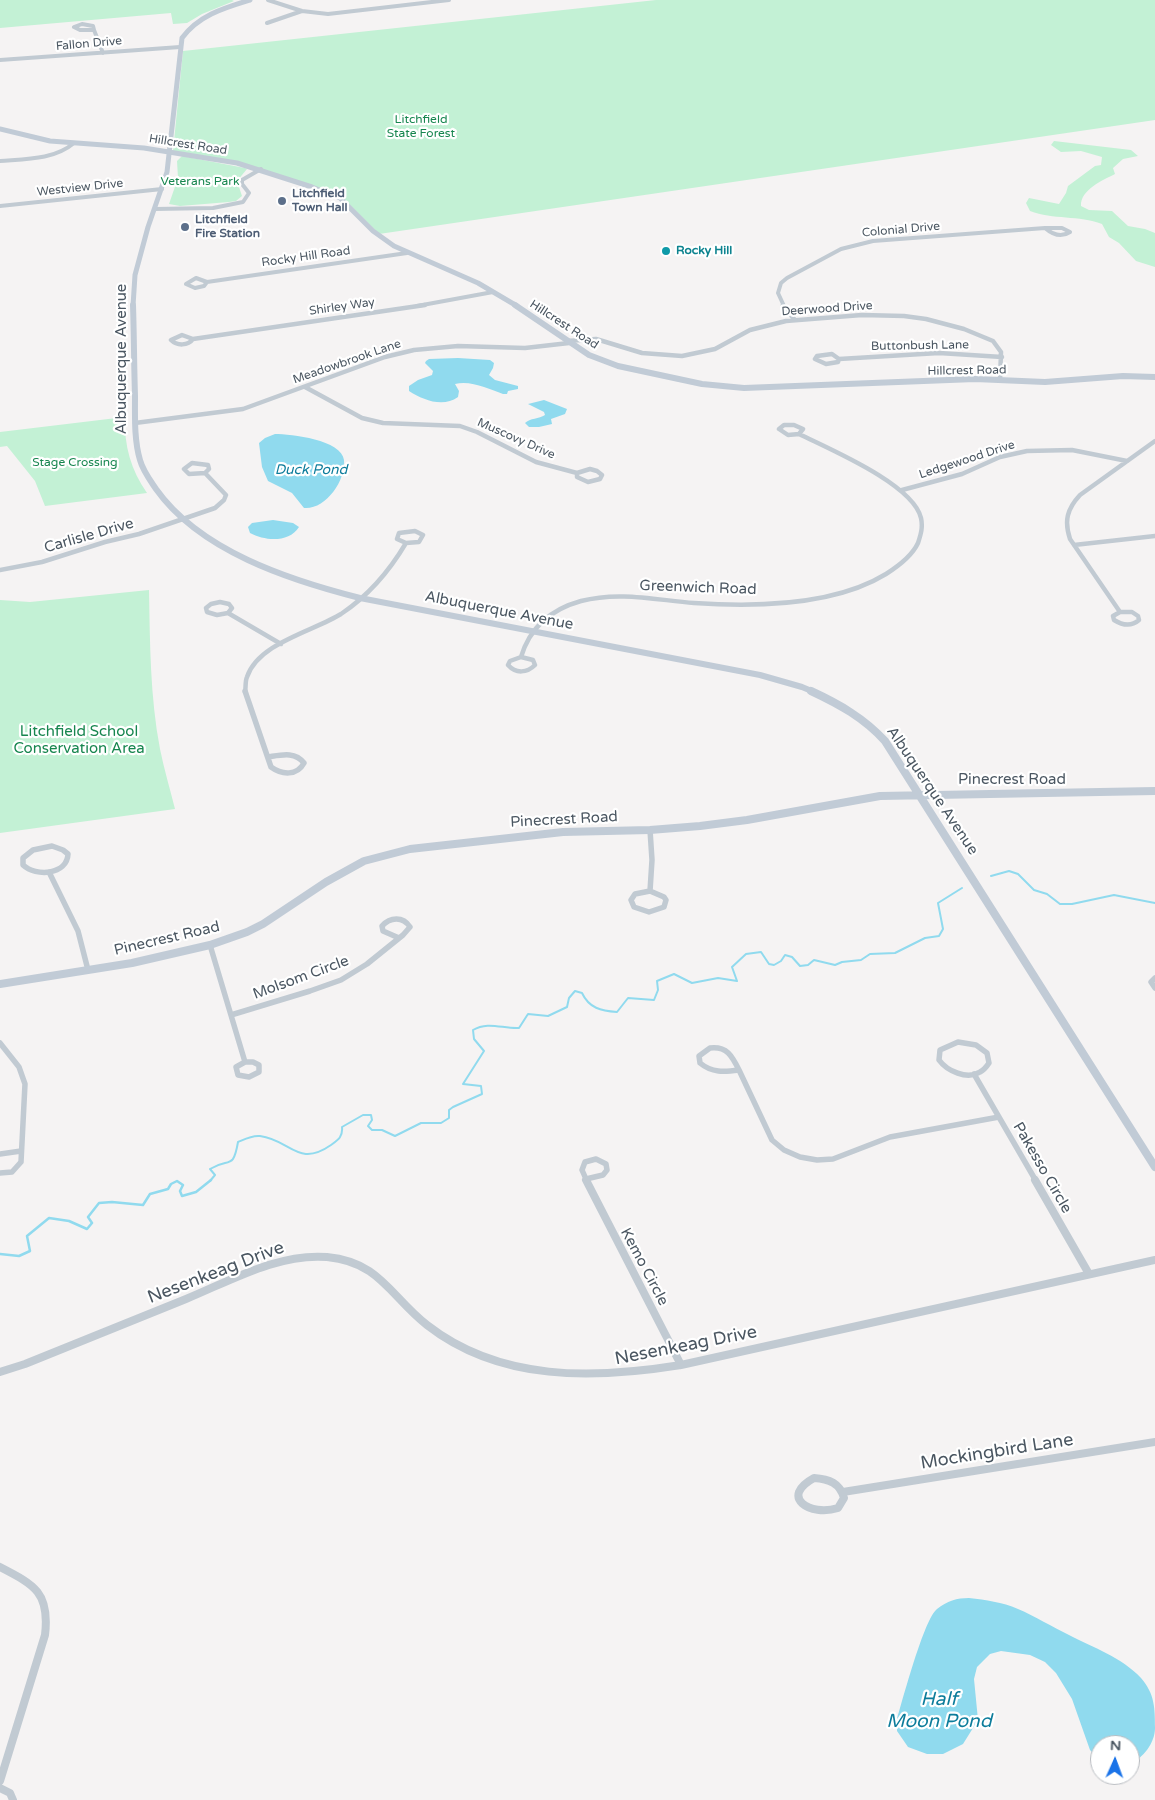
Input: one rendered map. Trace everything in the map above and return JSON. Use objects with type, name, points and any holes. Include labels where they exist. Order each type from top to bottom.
[{"type":"street","name":"Albuquerque Avenue","points":[[250,0],[217,11],[199,21],[187,31],[180,47],[170,152],[162,189],[148,228],[136,275],[133,304],[135,423],[139,458],[144,472],[159,495],[183,519],[218,544],[272,571],[320,588],[360,598],[760,675],[815,692],[839,704],[871,726],[889,747],[1155,1167]]},
{"type":"street","points":[[268,0],[302,11],[319,14],[449,0]]},
{"type":"street","points":[[267,23],[302,11]]},
{"type":"street","points":[[94,30],[80,30],[74,27],[80,24],[92,25],[94,30],[103,53]]},
{"type":"street","name":"Fallon Drive","points":[[0,60],[180,47]]},
{"type":"street","name":"Hillcrest Road","points":[[0,129],[41,140],[134,147],[260,169],[340,198],[381,238],[407,253],[445,267],[493,292],[589,355],[618,366],[676,380],[724,387],[794,387],[975,379],[1045,382],[1123,376],[1155,377]]},
{"type":"street","points":[[0,161],[56,153],[66,150],[74,143]]},
{"type":"street","points":[[155,209],[222,206],[242,203],[248,198],[249,193],[242,184],[242,180],[260,169]]},
{"type":"street","name":"Westview Drive","points":[[0,206],[162,189]]},
{"type":"street","name":"Colonial Drive","points":[[794,319],[778,296],[777,289],[780,284],[787,278],[847,246],[873,241],[1045,228],[1062,228],[1070,232],[1064,236],[1058,236],[1051,234],[1045,228]]},
{"type":"street","name":"Rocky Hill Road","points":[[207,282],[203,279],[193,279],[186,284],[198,287],[207,282],[407,253]]},
{"type":"street","name":"Shirley Way","points":[[193,338],[192,342],[183,345],[174,343],[171,340],[176,336],[183,335],[193,338],[450,301],[493,292]]},
{"type":"street","name":"Deerwood Drive","points":[[568,342],[596,339],[650,354],[689,355],[715,349],[756,328],[794,319],[876,315],[926,319],[964,329],[985,336],[999,346],[1002,357]]},
{"type":"street","name":"Meadowbrook Lane","points":[[135,423],[230,411],[305,387],[385,357],[414,350],[458,346],[525,348],[568,342]]},
{"type":"street","name":"Buttonbush Lane","points":[[839,358],[838,362],[829,364],[821,364],[815,359],[817,356],[824,354],[835,355],[839,358],[939,353],[1002,357]]},
{"type":"street","points":[[1000,380],[1002,357]]},
{"type":"street","name":"Muscovy Drive","points":[[305,387],[362,418],[383,423],[460,426],[477,432],[536,462],[577,473],[591,469],[599,471],[602,475],[597,480],[589,482],[578,479],[577,473]]},
{"type":"street","name":"Greenwich Road","points":[[521,657],[523,648],[543,619],[559,608],[592,598],[616,596],[720,604],[761,603],[813,598],[850,590],[870,582],[901,564],[914,550],[920,539],[922,526],[920,515],[915,505],[902,490],[878,474],[799,434]]},
{"type":"street","points":[[1120,612],[1068,534],[1067,513],[1080,495],[1155,441]]},
{"type":"street","name":"Ledgewood Drive","points":[[902,490],[962,474],[993,460],[1016,453],[1072,450],[1127,461]]},
{"type":"street","points":[[201,463],[209,467],[205,473],[193,475],[186,473],[184,469],[189,464],[201,463]]},
{"type":"street","name":"Carlisle Drive","points":[[0,570],[42,562],[105,542],[139,534],[215,508],[226,498],[224,491],[205,473]]},
{"type":"street","points":[[411,530],[419,532],[423,536],[419,542],[406,543],[397,539],[399,533],[411,530]]},
{"type":"street","points":[[1074,544],[1155,536]]},
{"type":"street","points":[[268,757],[295,755],[303,760],[304,766],[297,771],[282,773],[273,770],[268,757],[245,693],[246,677],[256,661],[281,644],[329,622],[360,598],[398,558],[406,543]]},
{"type":"street","points":[[228,613],[231,606],[226,603],[213,603],[206,608],[207,612],[213,615],[228,613],[281,644]]},
{"type":"street","points":[[1120,612],[1132,612],[1138,616],[1139,620],[1132,625],[1120,624],[1113,618],[1114,614],[1120,612]]},
{"type":"street","name":"Greenwich Road","points":[[521,657],[533,660],[534,667],[528,671],[518,672],[509,667],[510,660],[521,657]]},
{"type":"street","name":"Pinecrest Road","points":[[0,984],[132,963],[210,945],[247,932],[263,924],[344,871],[364,861],[410,849],[521,835],[650,830],[747,820],[862,799],[921,795],[1104,794],[1155,791]]},
{"type":"street","points":[[650,830],[652,860],[650,891]]},
{"type":"street","points":[[42,846],[54,846],[62,849],[68,854],[68,860],[63,866],[49,872],[30,871],[23,865],[23,858],[30,851],[42,846]]},
{"type":"street","points":[[49,872],[72,914],[86,953],[88,970]]},
{"type":"street","points":[[650,891],[664,897],[666,900],[664,907],[648,912],[634,907],[631,900],[632,897],[640,892],[650,891]]},
{"type":"street","name":"Molsom Circle","points":[[231,1015],[345,978],[365,966],[399,938]]},
{"type":"street","points":[[210,945],[245,1062]]},
{"type":"street","points":[[1155,978],[1151,982],[1155,988]]},
{"type":"street","points":[[960,1042],[968,1042],[982,1048],[987,1053],[989,1063],[981,1072],[974,1074],[956,1073],[943,1066],[938,1055],[940,1050],[945,1046],[960,1042]]},
{"type":"street","points":[[0,1043],[17,1062],[23,1073],[25,1084],[21,1162],[17,1169],[7,1173],[0,1173]]},
{"type":"street","points":[[739,1070],[719,1071],[708,1069],[700,1064],[699,1056],[710,1048],[722,1048],[731,1054],[739,1070],[772,1140],[784,1150],[809,1159],[833,1159],[890,1137],[999,1117]]},
{"type":"street","name":"Pakesso Circle","points":[[974,1074],[1089,1274]]},
{"type":"street","points":[[0,1154],[21,1151]]},
{"type":"street","name":"Kemo Circle","points":[[586,1179],[682,1365]]},
{"type":"street","name":"Nesenkeag Drive","points":[[0,1372],[267,1266],[293,1258],[321,1256],[347,1261],[369,1270],[385,1282],[412,1312],[435,1331],[471,1351],[505,1363],[543,1372],[596,1376],[636,1373],[682,1365],[1155,1260]]},
{"type":"street","name":"Mockingbird Lane","points":[[843,1492],[1155,1442]]},
{"type":"street","points":[[814,1478],[835,1482],[843,1492],[842,1504],[832,1512],[824,1513],[809,1510],[803,1506],[798,1494],[802,1484],[814,1478]]},
{"type":"street","points":[[0,1567],[34,1587],[46,1602],[48,1613],[42,1646],[0,1781]]},
{"type":"street","points":[[0,1788],[10,1793],[13,1800]]},
{"type":"green space","points":[[0,0],[234,1],[202,14],[187,23],[173,24],[171,13],[0,28]]},
{"type":"green space","name":"Litchfield State Forest","points":[[656,0],[1155,0],[1155,120],[379,234],[347,202],[302,182],[238,162],[173,151],[183,51]]},
{"type":"green space","points":[[1054,141],[1131,150],[1138,156],[1123,159],[1113,168],[1115,174],[1088,190],[1084,195],[1081,206],[1089,210],[1112,211],[1128,226],[1155,233],[1155,267],[1136,261],[1119,243],[1109,237],[1102,224],[1084,219],[1048,216],[1030,211],[1026,203],[1029,198],[1059,204],[1068,186],[1095,166],[1101,165],[1102,157],[1081,151],[1061,152],[1051,145]]},
{"type":"green space","name":"Veterans Park","points":[[182,156],[247,169],[237,181],[242,196],[236,201],[229,202],[180,206],[169,204],[178,178],[177,161]]},
{"type":"green space","name":"Stage Crossing","points":[[125,417],[127,448],[137,476],[147,493],[45,506],[35,481],[7,446],[0,447],[0,432]]},
{"type":"green space","name":"Litchfield School Conservation Area","points":[[149,590],[154,709],[160,749],[175,809],[0,833],[0,600],[30,602]]},
{"type":"water","points":[[429,359],[490,360],[494,363],[489,375],[495,380],[518,386],[518,389],[503,394],[474,384],[455,384],[459,391],[458,397],[446,402],[433,402],[409,391],[409,386],[418,380],[432,375],[433,371],[425,363],[426,361]]},
{"type":"water","points":[[544,400],[567,409],[565,414],[551,419],[552,424],[529,427],[525,423],[527,421],[545,415],[544,412],[528,404]]},
{"type":"water","name":"Duck Pond","points":[[275,434],[292,435],[326,443],[341,453],[344,460],[344,468],[342,477],[333,493],[319,504],[304,508],[292,493],[268,481],[262,467],[259,443]]},
{"type":"water","points":[[273,520],[293,523],[299,527],[289,536],[276,539],[263,538],[250,533],[248,527],[252,523]]},
{"type":"water","name":"Half Moon Pond","points":[[969,1598],[1012,1607],[1107,1654],[1134,1671],[1146,1684],[1152,1696],[1154,1708],[1153,1739],[1144,1754],[1140,1757],[1140,1735],[1090,1735],[1090,1750],[1072,1699],[1056,1673],[1045,1662],[1030,1655],[1001,1651],[990,1654],[977,1667],[974,1679],[978,1720],[963,1744],[943,1754],[927,1754],[908,1747],[897,1731],[897,1719],[914,1660],[926,1628],[937,1609],[952,1600]]},
{"type":"waterway","points":[[991,876],[1009,871],[1018,874],[1034,890],[1047,894],[1060,904],[1072,904],[1114,895],[1155,903]]},
{"type":"waterway","points":[[210,1180],[215,1175],[210,1169],[232,1160],[238,1142],[251,1137],[271,1138],[295,1151],[310,1154],[334,1143],[341,1136],[342,1127],[363,1115],[371,1115],[372,1120],[368,1126],[372,1130],[382,1130],[395,1136],[421,1123],[441,1123],[449,1118],[449,1110],[453,1107],[482,1094],[481,1086],[463,1084],[484,1051],[474,1039],[473,1030],[479,1027],[519,1028],[528,1014],[548,1016],[567,1007],[569,998],[575,991],[582,993],[588,1002],[596,1008],[617,1012],[628,998],[654,1000],[658,990],[657,981],[674,974],[692,983],[718,978],[737,981],[732,967],[746,954],[761,952],[769,964],[774,965],[781,961],[785,955],[792,957],[800,966],[808,965],[814,960],[835,965],[842,962],[861,960],[870,954],[895,953],[925,938],[939,936],[943,929],[938,903],[962,888]]},
{"type":"waterway","points":[[0,1254],[19,1256],[30,1251],[27,1236],[49,1218],[69,1221],[87,1229],[92,1223],[88,1217],[99,1203],[112,1202],[143,1205],[150,1194],[168,1189],[171,1184],[177,1181],[183,1185],[180,1191],[182,1196],[196,1192],[210,1180]]},
{"type":"place","name":"Litchfield Town Hall","points":[[282,201]]},
{"type":"place","name":"Litchfield Fire Station","points":[[185,227]]},
{"type":"place","name":"Rocky Hill","points":[[666,251]]}]
